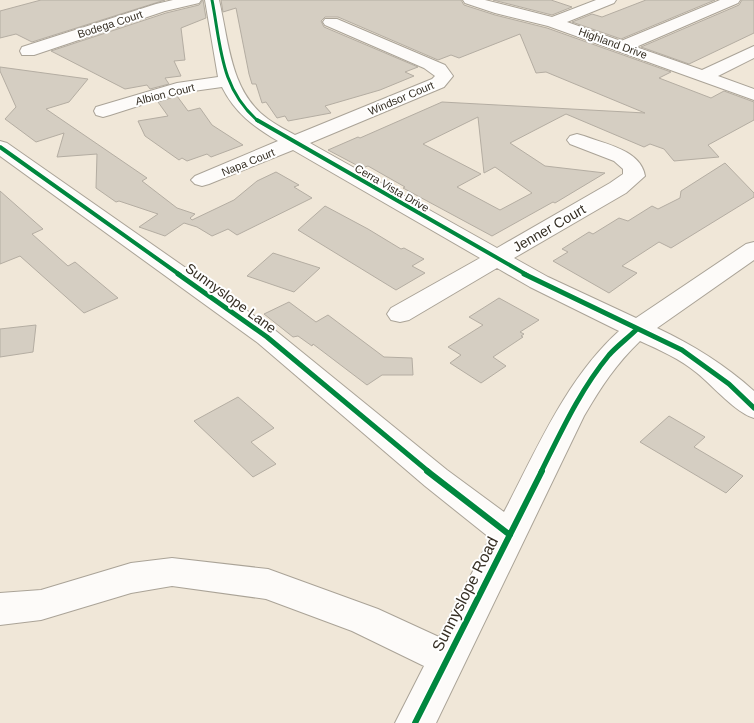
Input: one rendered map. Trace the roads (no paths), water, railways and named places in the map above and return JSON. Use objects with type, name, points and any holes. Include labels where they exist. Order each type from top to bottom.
[{"type":"street","name":"Bodega Court","points":[[28,51],[161,7],[194,0]]},
{"type":"street","name":"Cerra Vista Drive","points":[[212,0],[228,81],[246,110],[262,124],[496,259],[539,282],[682,350],[729,384],[754,408]]},
{"type":"street","name":"Highland Drive","points":[[470,0],[500,10],[553,22],[754,95]]},
{"type":"street","points":[[553,22],[609,0]]},
{"type":"street","points":[[621,46],[733,0]]},
{"type":"street","name":"Windsor Court","points":[[294,144],[438,83],[444,76],[439,68],[331,22]]},
{"type":"street","points":[[704,76],[754,51]]},
{"type":"street","name":"Albion Court","points":[[103,111],[170,90],[228,81]]},
{"type":"street","name":"Jenner Court","points":[[400,314],[618,188],[634,176],[634,167],[621,157],[577,140]]},
{"type":"street","name":"Napa Court","points":[[202,180],[294,144]]},
{"type":"street","name":"Sunnyslope Lane","points":[[2,150],[267,337],[436,478],[510,535]]},
{"type":"street","name":"Sunnyslope Road","points":[[415,723],[569,416],[592,378],[610,354],[637,329],[754,249]]},
{"type":"street","points":[[0,609],[41,605],[131,578],[172,572],[268,584],[365,620],[446,658]]}]
